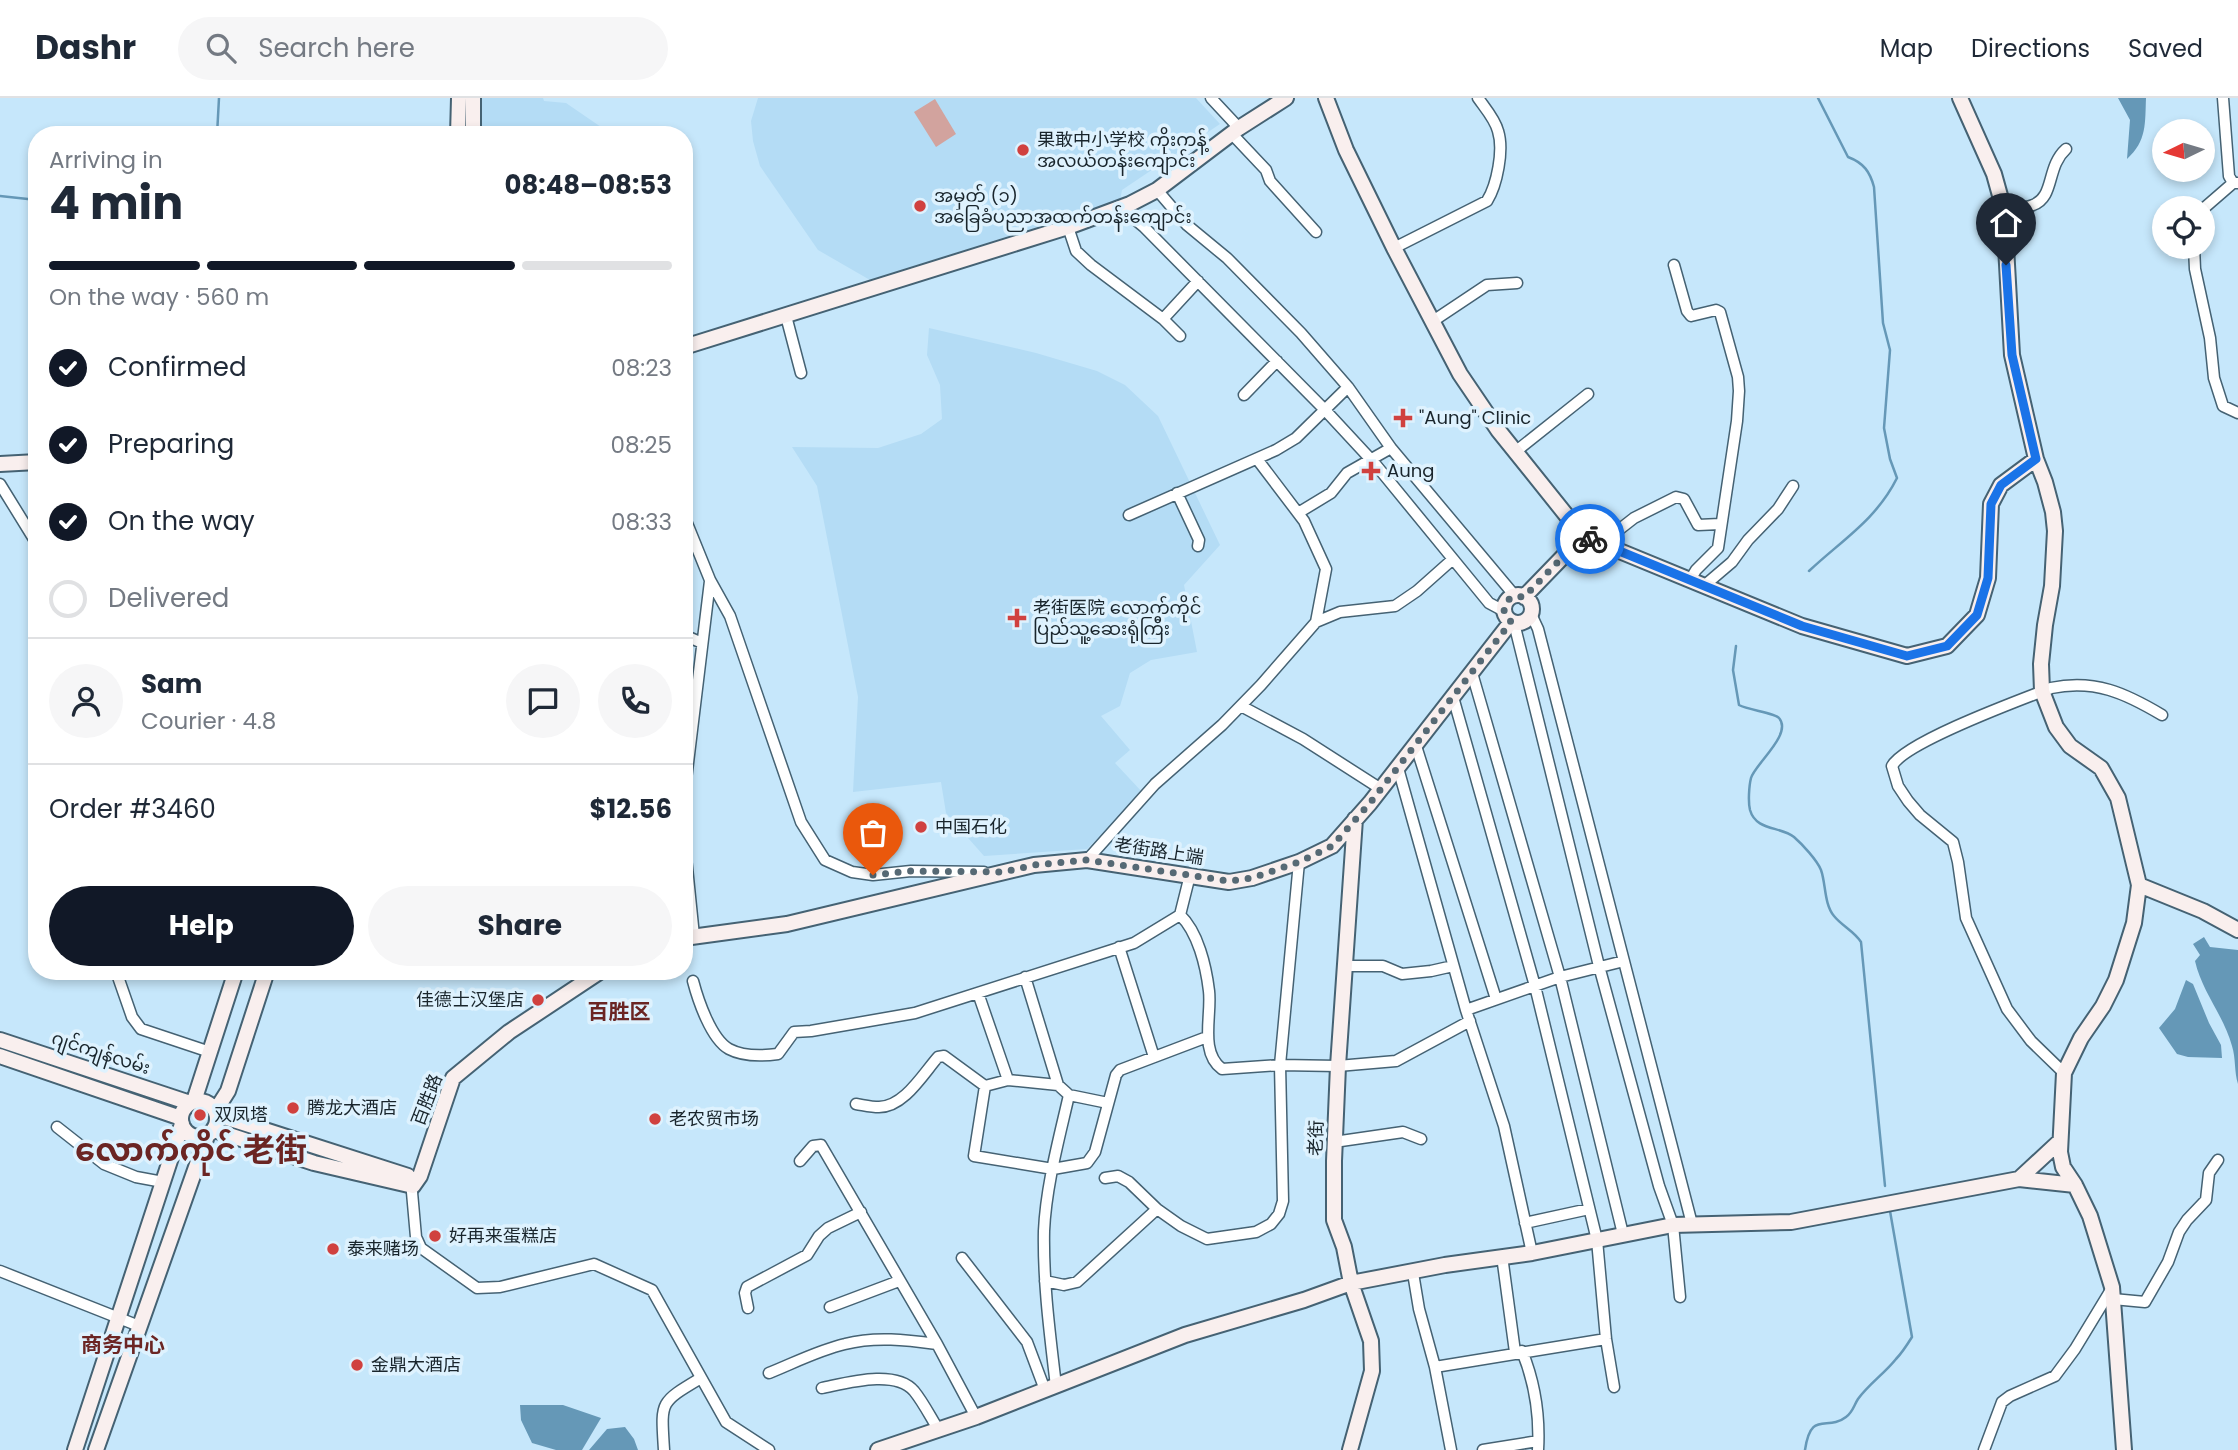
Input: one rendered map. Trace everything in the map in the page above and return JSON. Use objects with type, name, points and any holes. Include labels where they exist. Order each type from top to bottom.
[{"type":"main road","points":[[458,126],[459,98]]},
{"type":"main road","points":[[473,98],[473,126]]},
{"type":"main road","points":[[693,344],[1068,228],[1121,208],[1157,190],[1236,131],[1286,98]]},
{"type":"main road","points":[[1326,98],[1346,150],[1460,374],[1516,452],[1583,536],[1802,626],[1907,656],[1947,646],[1977,615],[1988,578],[1991,504],[2001,485],[2036,459]]},
{"type":"main road","points":[[1960,98],[1994,174],[2004,210],[2012,355],[2055,531],[2052,586],[2041,664],[2042,691],[2056,727],[2070,746],[2101,768],[2118,798],[2139,886],[2134,923],[2116,980],[2103,1006],[2081,1038],[2064,1073],[2060,1141],[2063,1167],[2075,1185],[2101,1248],[2112,1293],[2124,1450]]},
{"type":"main road","points":[[0,464],[28,462]]},
{"type":"main road","points":[[1520,596],[1530,604],[1531,614],[1524,622],[1509,619],[1505,603],[1520,596],[1583,536]]},
{"type":"main road","name":"老街路上端","points":[[693,937],[786,925],[1034,865],[1087,860],[1229,881],[1252,878],[1299,862],[1332,846],[1355,820],[1453,698],[1509,619]]},
{"type":"main road","name":"老街","points":[[1350,1450],[1372,1371],[1371,1341],[1351,1283],[1344,1247],[1334,1220],[1334,1142],[1355,820]]},
{"type":"main road","points":[[2139,886],[2203,911],[2238,930]]},
{"type":"main road","points":[[75,1450],[163,1182],[182,1112],[192,1102],[233,980]]},
{"type":"main road","points":[[96,1450],[213,1123],[228,1091],[264,980]]},
{"type":"main road","name":"百胜路","points":[[414,1179],[453,1078],[509,1032],[587,980]]},
{"type":"main road","name":"ဂျင်ကျန်လမ်း","points":[[0,1040],[192,1102]]},
{"type":"main road","name":"ဂျင်ကျန်လမ်း","points":[[0,1056],[181,1121]]},
{"type":"main road","points":[[192,1102],[207,1102],[213,1123]]},
{"type":"main road","points":[[181,1121],[189,1134],[201,1137],[213,1123]]},
{"type":"main road","points":[[213,1123],[314,1163],[414,1179]]},
{"type":"main road","points":[[2019,1179],[2060,1141]]},
{"type":"main road","points":[[878,1450],[897,1447],[1185,1335],[1238,1317],[1304,1300],[1351,1283],[1445,1265],[1532,1253],[1673,1225],[1791,1222],[2019,1179],[2075,1185]]},
{"type":"street","points":[[1211,98],[1266,170],[1269,181],[1315,232]]},
{"type":"street","points":[[1394,248],[1487,201],[1495,188],[1501,144],[1499,131],[1478,98]]},
{"type":"street","points":[[2215,200],[2236,183],[2229,176],[2223,98]]},
{"type":"street","points":[[2004,210],[2031,206],[2042,201],[2048,191],[2058,157],[2066,149]]},
{"type":"street","points":[[1157,190],[1187,225],[1227,258],[1301,333],[1348,387],[1391,448],[1520,596]]},
{"type":"street","points":[[1121,208],[1144,227],[1325,410],[1370,458],[1489,603],[1509,619],[1599,966],[1659,1186],[1673,1225],[1680,1297]]},
{"type":"street","points":[[1068,228],[1076,251],[1163,319],[1180,336]]},
{"type":"street","points":[[2195,259],[2210,338],[2214,378],[2223,406],[2238,413]]},
{"type":"street","points":[[1674,265],[1686,311],[1691,316],[1711,310],[1720,312],[1738,377],[1739,391],[1718,548],[1690,580]]},
{"type":"street","points":[[1163,319],[1198,281]]},
{"type":"street","points":[[1433,321],[1487,285],[1517,284]]},
{"type":"street","points":[[786,316],[801,373]]},
{"type":"street","points":[[1244,395],[1277,361]]},
{"type":"street","points":[[1129,515],[1257,459],[1296,438],[1348,387]]},
{"type":"street","points":[[1516,452],[1588,394]]},
{"type":"street","points":[[1298,513],[1331,493],[1347,473],[1391,448]]},
{"type":"street","points":[[1257,459],[1298,513],[1313,537],[1326,569],[1315,622]]},
{"type":"street","points":[[1705,585],[1732,562],[1748,540],[1778,509],[1793,486]]},
{"type":"street","points":[[1,491],[28,531]]},
{"type":"street","points":[[1177,493],[1198,539],[1198,546]]},
{"type":"street","points":[[1602,543],[1634,518],[1676,497],[1684,499],[1698,525],[1720,524]]},
{"type":"street","points":[[693,538],[710,580],[730,616],[801,822],[825,860],[852,873],[873,875],[911,871],[1003,872]]},
{"type":"street","points":[[1087,860],[1155,784],[1241,706],[1315,622],[1340,612],[1395,606],[1453,559]]},
{"type":"street","points":[[693,720],[710,580]]},
{"type":"street","points":[[1531,614],[1538,629],[1692,1224]]},
{"type":"street","points":[[693,639],[702,643]]},
{"type":"street","points":[[1472,673],[1560,977],[1623,1234]]},
{"type":"street","points":[[2064,1073],[2031,1041],[2007,1009],[1966,918],[1953,842],[1920,815],[1898,786],[1892,766],[1900,755],[1971,720],[2042,691],[2066,685],[2100,687],[2127,694],[2162,715]]},
{"type":"street","points":[[1453,698],[1535,986],[1597,1240],[1606,1339],[1614,1387]]},
{"type":"street","points":[[1241,706],[1303,739],[1381,789]]},
{"type":"street","points":[[1416,746],[1496,999]]},
{"type":"street","points":[[1398,768],[1453,966],[1504,1126],[1532,1253]]},
{"type":"street","points":[[1105,1178],[1118,1176],[1129,1182],[1157,1209],[1181,1226],[1208,1239],[1256,1232],[1271,1224],[1279,1214],[1283,1201],[1280,1065],[1299,862]]},
{"type":"street","points":[[693,981],[700,1005],[721,1043],[730,1050],[750,1055],[778,1054],[794,1032],[915,1013],[1119,947],[1156,932],[1180,915],[1190,875]]},
{"type":"street","points":[[1180,915],[1188,923],[1205,969],[1209,993],[1207,1037],[1213,1058],[1222,1069],[1280,1065],[1338,1066],[1396,1061],[1496,999],[1560,977],[1624,961]]},
{"type":"street","points":[[1119,947],[1154,1058]]},
{"type":"street","points":[[1345,966],[1383,966],[1402,974],[1453,966]]},
{"type":"street","points":[[1025,977],[1058,1085]]},
{"type":"street","points":[[119,980],[132,1017],[141,1030],[210,1052]]},
{"type":"street","points":[[978,993],[1008,1080]]},
{"type":"street","points":[[985,1086],[974,1156],[1053,1169],[1087,1163],[1092,1159],[1116,1075],[1121,1070],[1207,1037]]},
{"type":"street","points":[[856,1104],[879,1107],[891,1105],[907,1093],[938,1057],[944,1056],[985,1086]]},
{"type":"street","points":[[985,1086],[1008,1080],[1058,1085],[1069,1094],[1108,1103]]},
{"type":"street","points":[[1050,1388],[1044,1229],[1069,1094]]},
{"type":"street","points":[[57,1127],[104,1164],[136,1177],[163,1182]]},
{"type":"street","points":[[1334,1142],[1403,1132],[1420,1139]]},
{"type":"street","points":[[800,1161],[813,1146],[821,1146],[937,1344],[976,1417]]},
{"type":"street","points":[[1984,1450],[2002,1402],[2054,1376],[2112,1293],[2134,1303],[2145,1302],[2150,1297],[2168,1262],[2179,1232],[2206,1200],[2209,1174],[2218,1160]]},
{"type":"street","points":[[414,1179],[416,1237],[421,1248],[477,1288],[500,1287],[594,1264],[652,1290],[726,1422],[769,1450]]},
{"type":"street","points":[[1045,1282],[1064,1285],[1077,1282],[1157,1209]]},
{"type":"street","points":[[1525,1223],[1589,1209]]},
{"type":"street","points":[[748,1308],[745,1293],[747,1287],[807,1255],[819,1236],[828,1228],[861,1212]]},
{"type":"street","points":[[1483,1450],[1538,1446],[1538,1409],[1531,1377],[1518,1352],[1502,1256]]},
{"type":"street","points":[[962,1258],[1027,1342],[1050,1388]]},
{"type":"street","points":[[0,1271],[139,1326]]},
{"type":"street","points":[[1413,1273],[1451,1450]]},
{"type":"street","points":[[830,1307],[899,1281]]},
{"type":"street","points":[[1435,1367],[1606,1339]]},
{"type":"street","points":[[769,1373],[845,1344],[901,1340],[937,1344]]},
{"type":"street","points":[[664,1450],[663,1408],[666,1402],[701,1378]]},
{"type":"street","points":[[822,1388],[877,1378],[901,1381],[912,1388],[938,1429]]},
{"type":"shaded area","points":[[482,98],[543,98],[544,101],[566,103],[600,126],[482,126]]},
{"type":"shaded area","points":[[758,98],[1196,98],[1220,124],[1122,190],[1120,201],[870,280],[818,250],[760,166],[751,121]]},
{"type":"shaded area","points":[[2118,98],[2146,98],[2142,138],[2127,159],[2130,120]]},
{"type":"shaded area","points":[[935,99],[956,134],[936,147],[914,112]]},
{"type":"shaded area","name":"老街医院 လောက်ကိုင် ပြည်သူ့ဆေးရုံကြီး","points":[[929,328],[1036,353],[1097,371],[1125,385],[1158,416],[1220,545],[1184,585],[1197,652],[1151,660],[1130,673],[1120,706],[1101,716],[1130,750],[1115,763],[1143,793],[1087,849],[984,856],[946,813],[941,782],[853,792],[858,697],[817,486],[792,447],[878,448],[921,434],[942,419],[940,385],[927,355]]},
{"type":"shaded area","points":[[2204,937],[2210,947],[2238,950],[2238,1084],[2228,1035],[2195,961],[2200,955],[2193,944]]},
{"type":"shaded area","points":[[2186,980],[2193,984],[2221,1045],[2222,1058],[2177,1054],[2159,1028],[2175,1009]]},
{"type":"shaded area","points":[[520,1405],[563,1405],[601,1418],[582,1450],[556,1450],[532,1443],[521,1420]]},
{"type":"shaded area","points":[[625,1427],[638,1450],[589,1450],[607,1429]]},
{"type":"waterway","points":[[217,126],[219,98]]},
{"type":"waterway","points":[[1809,571],[1869,518],[1897,478],[1884,428],[1890,350],[1883,323],[1874,187],[1866,169],[1848,157],[1818,98]]},
{"type":"waterway","points":[[0,196],[28,199]]},
{"type":"waterway","points":[[1736,646],[1733,670],[1739,705],[1777,716],[1782,725],[1777,740],[1751,778],[1750,810],[1757,822],[1794,837],[1809,852],[1821,870],[1831,911],[1861,942],[1885,1186]]},
{"type":"waterway","points":[[1805,1450],[1811,1430],[1816,1425],[1839,1421],[1848,1415],[1862,1394],[1892,1364],[1912,1337],[1890,1211]]},
{"type":"way so far","points":[[873,875],[911,871],[1003,872],[1034,865],[1087,860],[1229,881],[1252,878],[1299,862],[1332,846],[1440,715],[1511,622],[1505,616],[1505,603],[1511,597],[1524,597],[1583,536],[1590,539]]},
{"type":"place","name":"果敢中小学校 ကိုးကန့် အလယ်တန်းကျောင်း","points":[[1023,150]]},
{"type":"place","name":"အမှတ် (၁) အခြေခံပညာအထက်တန်းကျောင်း","points":[[920,206]]},
{"type":"place","name":"\"Aung\" Clinic","points":[[1403,418]]},
{"type":"place","name":"Aung","points":[[1371,471]]},
{"type":"place","name":"老街医院 လောက်ကိုင် ပြည်သူ့ဆေးရုံကြီး","points":[[1017,618]]},
{"type":"place","name":"中国石化","points":[[921,827]]},
{"type":"place","name":"佳德士汉堡店","points":[[538,1000]]},
{"type":"place","name":"腾龙大酒店","points":[[293,1108]]},
{"type":"place","name":"双凤塔","points":[[200,1115]]},
{"type":"place","name":"老农贸市场","points":[[655,1119]]},
{"type":"place","name":"好再来蛋糕店","points":[[435,1236]]},
{"type":"place","name":"泰来赌场","points":[[333,1249]]},
{"type":"place","name":"金鼎大酒店","points":[[357,1365]]},
{"type":"district","name":"百胜区","points":[[619,1012]]},
{"type":"district","name":"လောက်ကိုင် 老街","points":[[191,1150]]},
{"type":"district","name":"商务中心","points":[[123,1345]]},
{"type":"route","points":[[1590,539],[1802,626],[1907,656],[1947,646],[1977,615],[1988,578],[1991,504],[2001,485],[2036,459],[2012,355],[2006,265]]}]
